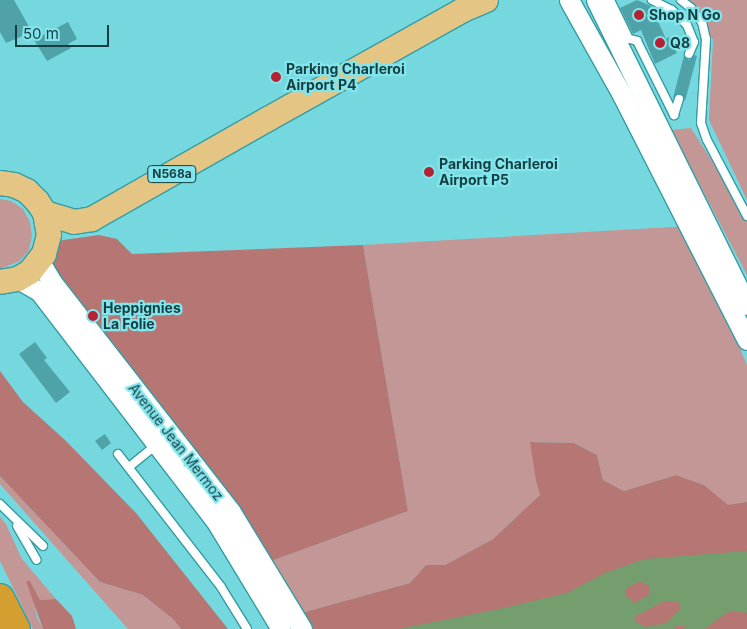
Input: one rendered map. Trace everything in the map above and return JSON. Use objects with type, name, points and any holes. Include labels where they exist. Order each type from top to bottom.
[{"type":"highway","points":[[0,598],[16,629]]},
{"type":"main road","name":"N568a","points":[[9,280],[30,272],[44,253],[74,222],[92,219],[470,5],[486,0]]},
{"type":"main road","points":[[0,183],[14,185],[27,191],[37,200],[48,226],[44,253]]},
{"type":"main road","points":[[44,213],[74,222]]},
{"type":"street","points":[[569,0],[622,95],[747,340]]},
{"type":"street","points":[[596,0],[621,37],[657,101],[747,305]]},
{"type":"street","name":"Avenue Jean Mermoz","points":[[44,253],[52,282],[231,512],[302,629]]},
{"type":"street","name":"Avenue Jean Mermoz","points":[[9,280],[39,291],[215,520],[281,629]]},
{"type":"lane","points":[[610,0],[621,37]]},
{"type":"lane","points":[[652,0],[672,10],[687,26],[694,42],[689,54]]},
{"type":"lane","points":[[680,0],[691,8],[702,22],[706,39],[701,123],[707,140],[747,216]]},
{"type":"lane","points":[[622,95],[657,101],[674,115],[679,99]]},
{"type":"lane","points":[[129,467],[157,444]]},
{"type":"lane","points":[[118,454],[221,587],[247,629]]},
{"type":"lane","points":[[0,504],[43,546]]},
{"type":"lane","points":[[14,519],[37,560]]},
{"type":"shaded area","points":[[678,0],[747,0],[747,200],[709,120],[713,40],[691,11]]},
{"type":"shaded area","points":[[691,128],[747,216],[747,275],[671,130]]},
{"type":"shaded area","points":[[0,199],[11,201],[23,209],[30,222],[32,236],[29,250],[20,261],[0,269]]},
{"type":"shaded area","points":[[689,226],[747,365],[747,502],[728,506],[704,485],[676,475],[624,491],[603,480],[597,455],[574,443],[531,442],[536,481],[540,495],[493,539],[445,565],[426,565],[410,583],[294,615],[263,564],[408,511],[363,245]]},
{"type":"shaded area","points":[[99,235],[117,239],[132,254],[363,245],[408,511],[263,564],[52,282],[47,245],[63,240]]},
{"type":"shaded area","points":[[0,371],[23,402],[66,441],[136,513],[228,629],[181,629],[173,619],[143,595],[100,582],[0,476]]},
{"type":"shaded area","points":[[530,442],[574,443],[597,455],[603,480],[624,491],[676,475],[704,485],[728,505],[747,502],[747,629],[302,629],[294,615],[410,583],[426,565],[445,565],[493,539],[540,495]]},
{"type":"shaded area","points":[[0,476],[100,582],[143,595],[173,619],[181,629],[128,629],[0,484]]},
{"type":"shaded area","points":[[0,517],[6,524],[22,559],[56,599],[40,600],[30,581],[37,617],[43,629],[33,629],[0,561]]},
{"type":"shaded area","points":[[747,551],[747,613],[729,611],[705,629],[684,629],[685,626],[676,626],[675,629],[398,629],[495,610],[567,593],[605,573],[645,559]],"holes":[[[640,581],[649,586],[649,595],[634,603],[625,595],[626,589]],[[665,601],[678,602],[681,608],[666,623],[646,627],[636,622],[634,617]]]},
{"type":"shaded area","points":[[26,581],[30,581],[40,600],[56,599],[72,616],[76,629],[43,629]]},
{"type":"building","points":[[0,0],[14,0],[32,32],[6,43],[0,32]]},
{"type":"building","points":[[637,0],[651,6],[666,39],[669,37],[677,53],[655,64],[641,30],[633,34],[620,8]]},
{"type":"building","points":[[68,22],[77,39],[68,44],[71,48],[47,61],[34,40]]},
{"type":"building","points":[[695,55],[697,56],[685,101],[680,94],[673,98],[684,56],[689,60]]},
{"type":"building","points":[[35,342],[47,358],[44,360],[70,392],[56,403],[19,354]]},
{"type":"building","points":[[105,434],[111,443],[102,450],[95,441]]},
{"type":"place","name":"Shop N Go","points":[[639,15]]},
{"type":"place","name":"Q8","points":[[660,43]]},
{"type":"place","name":"Parking Charleroi Airport P4","points":[[276,77]]},
{"type":"place","name":"Parking Charleroi Airport P5","points":[[429,172]]},
{"type":"place","name":"Heppignies La Folie","points":[[93,316]]}]
